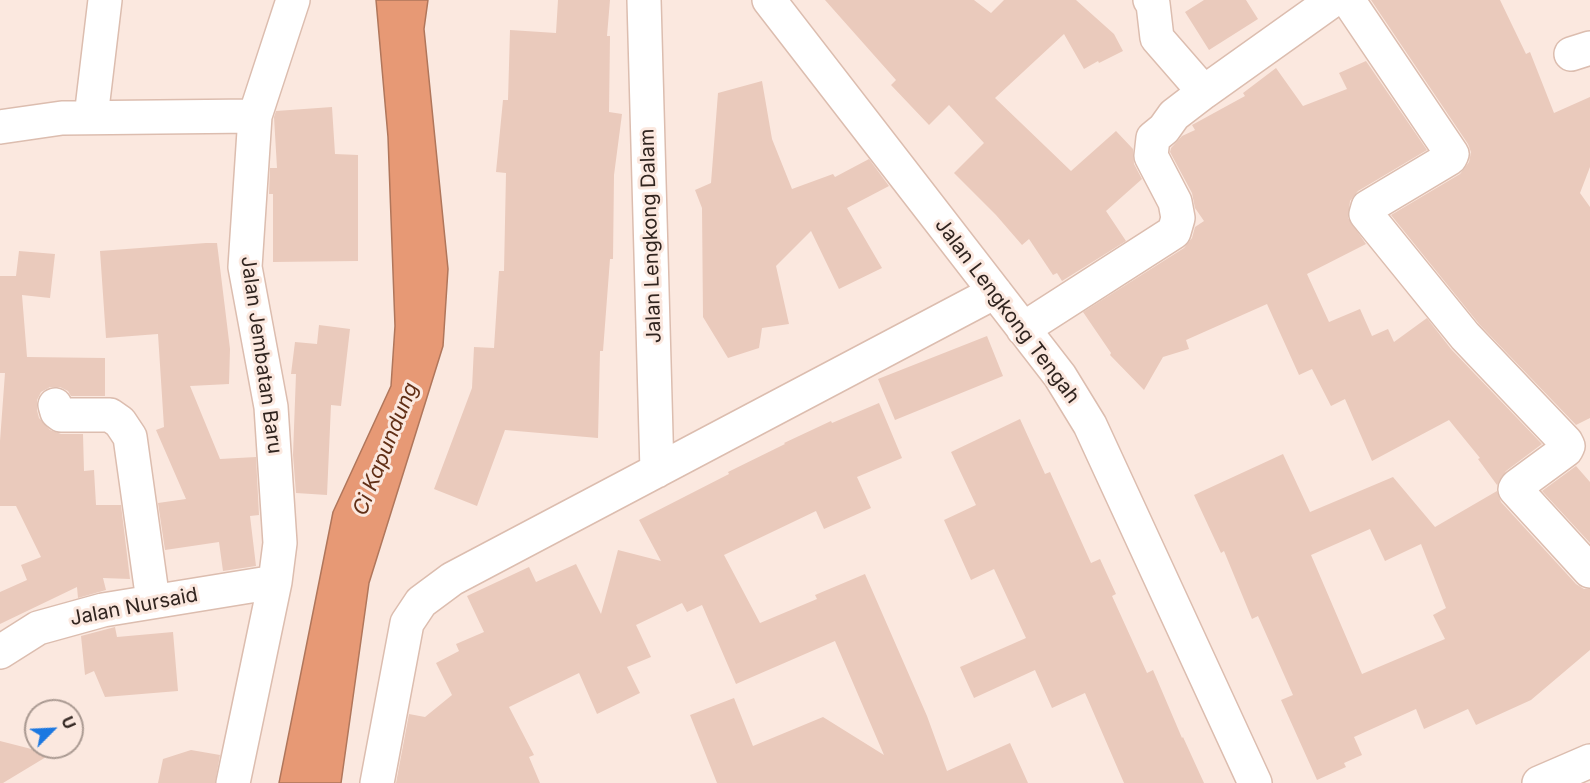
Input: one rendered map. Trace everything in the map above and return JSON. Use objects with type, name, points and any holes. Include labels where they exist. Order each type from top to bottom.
[{"type":"street","points":[[91,117],[105,0]]},
{"type":"street","name":"Jalan Jembatan Baru","points":[[233,783],[275,582],[280,543],[271,407],[245,267],[255,116],[293,0]]},
{"type":"street","name":"Jalan Lengkong Dalam","points":[[644,0],[657,471]]},
{"type":"street","name":"Jalan Lengkong Tengah","points":[[769,0],[1060,376],[1090,425],[1255,783]]},
{"type":"street","points":[[1150,0],[1153,4],[1157,38],[1204,92]]},
{"type":"street","points":[[1023,329],[1174,232],[1178,218],[1175,202],[1151,156],[1153,138],[1174,116],[1204,92],[1333,0]]},
{"type":"street","points":[[1348,0],[1452,154],[1450,159],[1368,207],[1366,214],[1465,336],[1566,442],[1568,446],[1566,450],[1515,489],[1590,571]]},
{"type":"street","points":[[0,127],[62,118],[255,116]]},
{"type":"street","points":[[376,783],[407,623],[421,602],[452,579],[995,292]]},
{"type":"street","points":[[55,405],[57,412],[61,415],[110,415],[120,422],[130,437],[153,601]]},
{"type":"street","name":"Jalan Nursaid","points":[[0,652],[38,628],[103,610],[275,582]]},
{"type":"street","points":[[1539,783],[1590,761]]},
{"type":"street","points":[[1586,783],[1590,778]]},
{"type":"water","name":"Ci Kapundung","points":[[376,0],[428,0],[424,29],[448,269],[443,346],[369,583],[341,783],[279,783],[333,512],[391,386],[395,326],[388,137]]},
{"type":"building","points":[[558,0],[610,0],[607,36],[610,36],[609,112],[622,114],[614,175],[613,259],[610,259],[603,351],[600,351],[598,438],[505,430],[477,506],[434,489],[472,388],[474,347],[494,348],[499,271],[504,271],[506,173],[496,172],[503,100],[508,100],[510,30],[556,33]]},
{"type":"building","points":[[825,0],[974,0],[991,13],[1004,0],[1076,0],[1114,34],[1123,51],[1084,69],[1064,34],[995,98],[1071,171],[1116,131],[1133,149],[1134,164],[1142,179],[1106,211],[1126,241],[1062,281],[1057,273],[1053,275],[1029,239],[1022,245],[954,173],[984,143],[949,105],[929,125],[891,85],[896,80]]},
{"type":"building","points":[[1204,0],[1246,0],[1258,19],[1209,50],[1185,12]]},
{"type":"building","points":[[1371,0],[1500,0],[1526,54],[1530,52],[1554,113],[1590,97],[1590,167],[1580,193],[1590,207],[1590,418],[1576,425],[1479,324],[1391,215],[1460,174],[1469,162],[1471,152],[1468,144]]},
{"type":"building","points":[[1366,61],[1427,150],[1358,191],[1350,201],[1348,218],[1366,244],[1307,274],[1329,322],[1360,309],[1372,336],[1388,329],[1394,342],[1427,318],[1451,349],[1542,444],[1506,471],[1497,485],[1478,459],[1480,458],[1449,420],[1372,461],[1345,399],[1331,406],[1312,369],[1299,375],[1267,304],[1186,340],[1189,349],[1163,357],[1144,390],[1110,355],[1111,353],[1083,312],[1184,248],[1192,238],[1195,227],[1204,221],[1195,208],[1192,193],[1170,152],[1182,136],[1195,130],[1192,125],[1245,96],[1243,93],[1276,68],[1303,106],[1347,89],[1339,73]]},
{"type":"building","points":[[762,81],[772,139],[792,189],[833,174],[835,177],[869,159],[889,186],[847,208],[882,268],[839,289],[811,231],[776,266],[789,324],[762,328],[759,348],[728,358],[703,317],[702,208],[695,190],[711,183],[718,93]]},
{"type":"building","points":[[332,107],[335,154],[358,155],[358,261],[273,262],[273,194],[269,194],[270,168],[277,168],[274,117],[276,111]]},
{"type":"building","points":[[217,243],[230,349],[229,384],[190,386],[220,459],[256,457],[259,515],[250,516],[256,566],[223,571],[219,542],[165,550],[158,503],[186,499],[156,430],[164,427],[158,334],[106,338],[100,251]]},
{"type":"building","points":[[19,251],[55,254],[50,298],[22,295],[27,357],[105,358],[105,396],[71,396],[68,391],[60,387],[50,387],[41,392],[37,400],[37,410],[39,418],[50,430],[61,434],[83,434],[84,471],[94,470],[96,505],[121,505],[130,579],[103,578],[106,590],[78,598],[77,587],[0,624],[0,592],[27,580],[21,565],[41,557],[16,506],[0,506],[0,441],[5,373],[0,373],[0,276],[16,276]]},
{"type":"building","points":[[319,325],[350,329],[341,406],[331,405],[327,495],[296,493],[293,455],[296,374],[291,374],[295,342],[317,344]]},
{"type":"building","points":[[987,336],[1003,376],[895,420],[878,379]]},
{"type":"building","points":[[879,403],[902,458],[857,477],[871,508],[824,529],[816,511],[724,555],[760,623],[817,599],[815,595],[865,574],[927,716],[947,771],[1010,743],[1028,783],[717,783],[690,715],[734,698],[753,746],[823,717],[884,755],[835,641],[736,684],[702,605],[687,612],[682,603],[636,625],[651,657],[627,667],[640,693],[597,714],[579,673],[509,707],[534,755],[529,757],[540,783],[396,783],[409,714],[425,717],[452,695],[436,663],[459,651],[456,644],[484,632],[467,596],[529,567],[536,582],[576,564],[601,614],[618,550],[661,561],[639,520],[784,443],[831,421],[832,423]]},
{"type":"building","points":[[1020,419],[1045,474],[1050,472],[1091,563],[1100,559],[1116,594],[1112,596],[1147,673],[1153,670],[1204,783],[1124,783],[1085,693],[1052,708],[1035,670],[974,698],[960,667],[1026,638],[994,569],[971,580],[944,520],[976,505],[951,452]]},
{"type":"building","points":[[1283,454],[1310,512],[1393,477],[1435,527],[1497,491],[1501,502],[1576,584],[1584,589],[1590,589],[1590,650],[1531,700],[1476,725],[1468,709],[1424,729],[1416,709],[1354,737],[1362,755],[1344,763],[1346,767],[1317,780],[1281,700],[1293,695],[1258,616],[1252,619],[1224,551],[1221,553],[1194,495]],"holes":[[[1370,529],[1385,561],[1421,544],[1446,608],[1433,615],[1445,639],[1362,674],[1311,555]]]},
{"type":"building","points":[[1576,466],[1590,482],[1590,543],[1542,491]]},
{"type":"building","points":[[115,627],[117,637],[173,632],[178,691],[105,697],[94,671],[85,675],[81,636]]},
{"type":"building","points":[[0,741],[24,747],[24,759],[43,759],[3,783],[0,783]]},
{"type":"building","points":[[191,750],[220,755],[215,783],[158,783],[163,759]]}]
